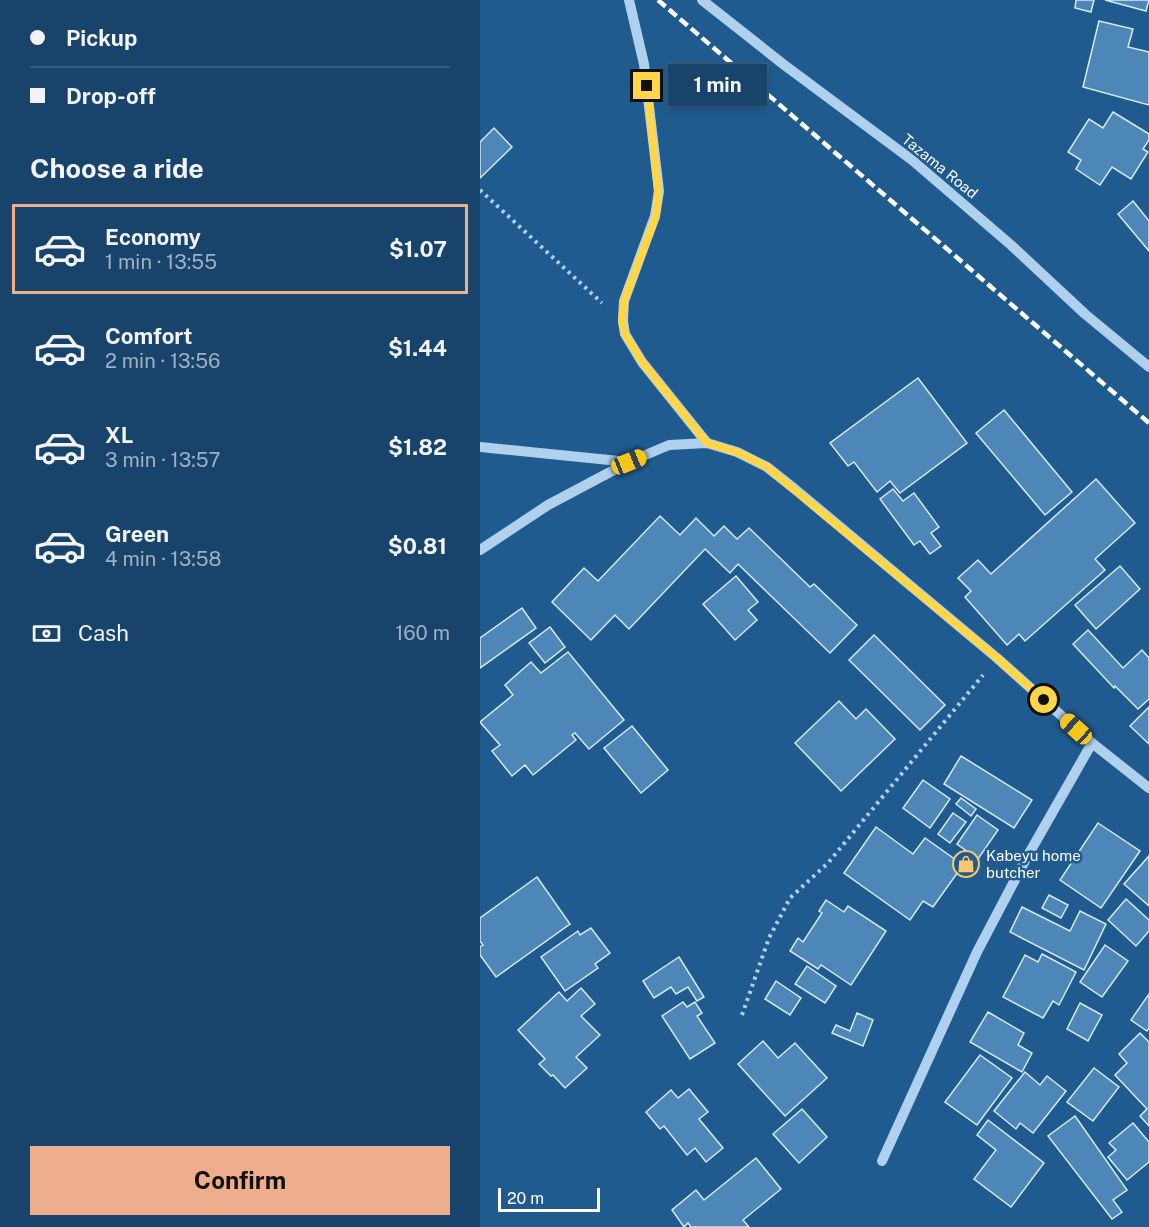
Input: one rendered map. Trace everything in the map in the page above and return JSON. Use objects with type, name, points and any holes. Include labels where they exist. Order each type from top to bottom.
[{"type":"street","points":[[629,0],[644,64],[658,191],[656,216],[624,301],[622,321],[625,334],[642,362],[707,443]]},
{"type":"street","name":"Tazama Road","points":[[702,0],[783,64],[912,160],[1011,245],[1085,314],[1149,367]]},
{"type":"street","points":[[480,550],[548,505],[629,462],[669,445],[707,443],[737,452],[767,467],[997,658],[1092,743],[1149,788]]},
{"type":"street","points":[[480,447],[629,462]]},
{"type":"street","points":[[882,1161],[977,952],[1027,857],[1092,743]]},
{"type":"path","points":[[480,190],[622,321]]},
{"type":"path","points":[[742,1015],[770,938],[790,898],[828,863],[997,658]]},
{"type":"building","points":[[1076,0],[1094,0],[1091,12],[1075,8]]},
{"type":"building","points":[[1105,0],[1149,0],[1146,11]]},
{"type":"building","points":[[1099,21],[1133,29],[1128,47],[1149,52],[1149,105],[1083,87]]},
{"type":"building","points":[[1113,112],[1149,134],[1149,140],[1143,149],[1148,152],[1131,179],[1112,167],[1100,185],[1076,169],[1081,160],[1068,152],[1089,119],[1103,128]]},
{"type":"building","points":[[494,128],[512,147],[480,178],[480,142]]},
{"type":"building","points":[[1133,201],[1149,221],[1149,251],[1118,214]]},
{"type":"building","points":[[918,378],[967,443],[900,493],[890,481],[877,492],[854,462],[848,466],[830,443]]},
{"type":"building","points":[[1004,410],[1072,492],[1045,515],[976,433]]},
{"type":"building","points":[[1096,479],[1135,523],[1095,559],[1105,570],[1025,641],[1019,634],[1007,645],[965,597],[971,591],[958,578],[978,560],[991,574]]},
{"type":"building","points":[[893,489],[903,501],[914,493],[939,527],[931,533],[941,546],[930,554],[920,541],[914,545],[880,499]]},
{"type":"building","points":[[660,516],[680,535],[696,518],[714,536],[724,526],[737,539],[749,528],[810,587],[814,584],[857,625],[830,653],[738,564],[730,573],[705,549],[629,629],[615,615],[591,640],[552,602],[584,568],[598,581]]},
{"type":"building","points":[[1120,566],[1140,589],[1096,629],[1075,605]]},
{"type":"building","points":[[736,576],[758,602],[748,610],[757,620],[735,640],[703,604]]},
{"type":"building","points":[[522,608],[536,628],[480,668],[480,638]]},
{"type":"building","points":[[550,627],[565,647],[545,663],[529,643]]},
{"type":"building","points":[[1088,630],[1123,668],[1142,650],[1149,658],[1149,699],[1138,709],[1115,686],[1114,688],[1073,644]]},
{"type":"building","points":[[874,635],[945,705],[920,730],[849,660]]},
{"type":"building","points":[[568,652],[624,720],[589,749],[575,733],[572,735],[576,740],[533,775],[525,765],[512,776],[492,751],[500,745],[480,722],[513,695],[505,685],[531,662],[541,673]]},
{"type":"building","points":[[839,701],[856,719],[866,709],[895,739],[841,791],[795,743]]},
{"type":"building","points":[[1149,707],[1149,744],[1130,726]]},
{"type":"building","points":[[632,726],[668,770],[641,793],[604,748]]},
{"type":"building","points":[[961,756],[1032,800],[1014,828],[944,784]]},
{"type":"building","points":[[923,780],[950,799],[930,828],[903,808]]},
{"type":"building","points":[[961,798],[976,809],[971,816],[956,804]]},
{"type":"building","points":[[953,813],[966,822],[950,843],[938,834]]},
{"type":"building","points":[[977,815],[998,830],[978,859],[957,844]]},
{"type":"building","points":[[1098,823],[1140,851],[1101,908],[1060,880]]},
{"type":"building","points":[[876,827],[913,854],[925,838],[963,865],[933,907],[923,901],[910,920],[844,873]]},
{"type":"building","points":[[1149,856],[1149,906],[1124,884]]},
{"type":"building","points":[[537,877],[570,924],[496,977],[480,955],[480,947],[483,945],[480,941],[480,918]]},
{"type":"building","points":[[1049,895],[1068,905],[1061,918],[1042,908]]},
{"type":"building","points":[[1126,899],[1149,920],[1149,931],[1136,946],[1108,920]]},
{"type":"building","points":[[826,900],[844,912],[848,906],[886,931],[851,985],[821,965],[818,969],[790,951],[798,938],[803,942],[822,913],[819,911]]},
{"type":"building","points":[[1022,907],[1070,931],[1080,911],[1106,924],[1084,970],[1010,932]]},
{"type":"building","points":[[591,928],[610,953],[595,964],[598,968],[565,991],[541,957],[578,931],[580,935]]},
{"type":"building","points":[[1105,945],[1128,961],[1102,997],[1080,982]]},
{"type":"building","points":[[1042,954],[1076,972],[1059,1005],[1053,1001],[1043,1018],[1003,997],[1025,955],[1038,962]]},
{"type":"building","points":[[679,957],[704,997],[697,1001],[688,987],[676,994],[671,987],[654,998],[643,981]]},
{"type":"building","points":[[807,966],[836,986],[825,1003],[795,984]]},
{"type":"building","points":[[776,981],[801,998],[790,1015],[765,999]]},
{"type":"building","points":[[581,988],[595,1004],[581,1016],[600,1035],[576,1057],[587,1068],[565,1088],[539,1064],[545,1059],[518,1030],[559,992],[567,1001]]},
{"type":"building","points":[[1149,994],[1149,1028],[1147,1031],[1131,1020]]},
{"type":"building","points":[[683,1002],[687,1007],[695,1002],[702,1013],[697,1016],[715,1043],[690,1059],[662,1016]]},
{"type":"building","points":[[1080,1003],[1102,1015],[1088,1041],[1067,1029]]},
{"type":"building","points":[[988,1012],[1024,1033],[1018,1045],[1032,1053],[1022,1072],[970,1042]]},
{"type":"building","points":[[857,1013],[873,1020],[863,1046],[832,1033],[836,1025],[850,1031]]},
{"type":"building","points":[[1140,1033],[1149,1042],[1149,1126],[1140,1116],[1147,1109],[1115,1075],[1127,1063],[1119,1054]]},
{"type":"building","points":[[763,1041],[778,1058],[795,1043],[827,1078],[785,1116],[738,1064]]},
{"type":"building","points":[[980,1055],[1012,1078],[977,1125],[945,1102]]},
{"type":"building","points":[[1094,1068],[1119,1087],[1093,1121],[1067,1102]]},
{"type":"building","points":[[1025,1072],[1040,1085],[1047,1076],[1066,1091],[1033,1133],[1020,1123],[1016,1129],[994,1111]]},
{"type":"building","points":[[689,1089],[708,1112],[699,1119],[723,1148],[706,1162],[695,1148],[687,1155],[664,1126],[660,1129],[646,1112],[671,1090],[678,1098]]},
{"type":"building","points":[[802,1109],[827,1137],[799,1163],[773,1134]]},
{"type":"building","points":[[1075,1116],[1127,1190],[1113,1200],[1122,1212],[1112,1219],[1048,1136]]},
{"type":"building","points":[[988,1120],[1044,1163],[1011,1207],[974,1179],[996,1150],[977,1135]]},
{"type":"building","points":[[1133,1123],[1149,1142],[1149,1162],[1127,1180],[1108,1157],[1116,1150],[1109,1143]]},
{"type":"building","points":[[756,1158],[781,1189],[743,1220],[749,1227],[691,1227],[688,1223],[684,1227],[672,1210],[696,1190],[704,1200]]},
{"type":"railway","points":[[658,0],[1149,423]]},
{"type":"place","name":"Kabeyu home butcher","points":[[966,864]]},
{"type":"route","points":[[647,86],[658,191],[656,216],[624,301],[622,321],[625,334],[642,362],[707,443],[737,452],[767,467],[997,658],[1044,700]]}]
